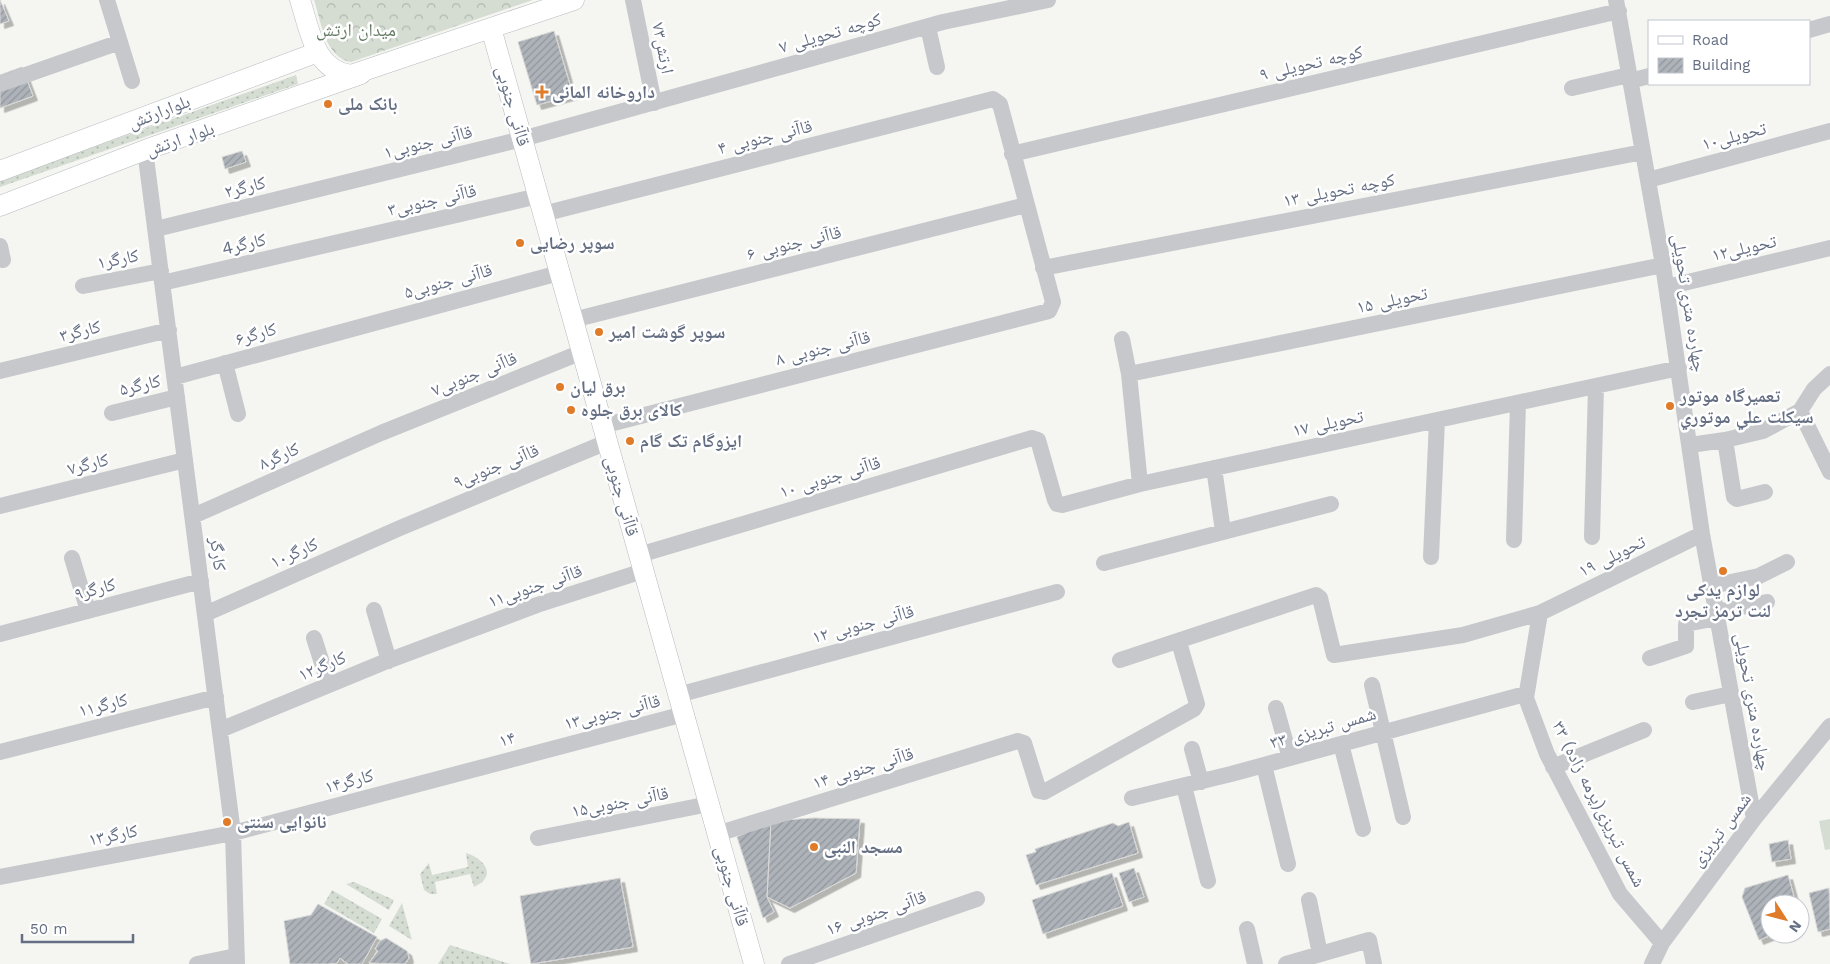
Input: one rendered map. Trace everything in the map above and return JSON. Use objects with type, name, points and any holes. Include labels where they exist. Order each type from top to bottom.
[{"type":"main road","points":[[300,0],[318,52],[330,69],[340,74],[361,74],[574,0]]},
{"type":"main road","name":"قاآنی جنوبی","points":[[491,28],[754,964]]},
{"type":"main road","name":"بلوارارتش","points":[[0,171],[318,52]]},
{"type":"main road","name":"بلوار ارتش","points":[[0,206],[145,150],[361,74]]},
{"type":"street","points":[[107,0],[132,81]]},
{"type":"street","name":"ارتش۷۳","points":[[633,0],[654,103]]},
{"type":"street","name":"کوچه تحویلی ۷","points":[[522,139],[928,27],[1048,0]]},
{"type":"street","name":"چهارده متری تحویلی","points":[[1617,6],[1663,264],[1702,534],[1754,819]]},
{"type":"street","name":"کوچه تحویلی ۹","points":[[1012,154],[1617,6]]},
{"type":"street","points":[[1810,30],[1830,24]]},
{"type":"street","points":[[928,27],[938,67]]},
{"type":"street","points":[[0,84],[120,42]]},
{"type":"street","points":[[1572,88],[1648,76]]},
{"type":"street","name":"قاآنی جنوبی ۴","points":[[540,205],[997,100],[1000,104],[1012,154]]},
{"type":"street","name":"تحویلی۱۰","points":[[1648,180],[1830,132]]},
{"type":"street","name":"قاآنی جنوبی۱","points":[[343,184],[522,139]]},
{"type":"street","name":"کارگر","points":[[145,150],[233,833],[236,960]]},
{"type":"street","name":"کوچه تحویلی ۱۳","points":[[1043,268],[1643,152]]},
{"type":"street","points":[[1012,154],[1043,268]]},
{"type":"street","name":"کارگر۲","points":[[156,229],[343,184]]},
{"type":"street","name":"قاآنی جنوبی۳","points":[[334,243],[540,205]]},
{"type":"street","name":"قاآنی جنوبی ۶","points":[[573,320],[1026,205]]},
{"type":"street","name":"4کارگر","points":[[162,277],[334,243]]},
{"type":"street","name":"تحویلی۱۲","points":[[1666,287],[1830,248]]},
{"type":"street","name":"تحویلی ۱۵","points":[[1129,374],[1663,264]]},
{"type":"street","name":"قاآنی جنوبی ۸","points":[[605,434],[1049,311],[1052,307],[1043,268]]},
{"type":"street","name":"قاآنی جنوبی۵","points":[[348,329],[559,273]]},
{"type":"street","name":"کارگر۱","points":[[82,286],[162,277]]},
{"type":"street","name":"کارگر۶","points":[[175,377],[348,329]]},
{"type":"street","name":"کارگر۳","points":[[0,371],[169,330]]},
{"type":"street","points":[[1122,339],[1129,374],[1140,484]]},
{"type":"street","name":"قاآنی جنوبی۷","points":[[381,433],[582,352]]},
{"type":"street","points":[[225,363],[238,414]]},
{"type":"street","name":"تحویلی ۱۷","points":[[1032,438],[1038,440],[1057,504],[1062,505],[1140,484],[1679,368]]},
{"type":"street","points":[[1690,445],[1725,440],[1763,431],[1800,411],[1814,389],[1830,374]]},
{"type":"street","points":[[1592,537],[1596,386]]},
{"type":"street","name":"کارگر۵","points":[[112,413],[177,397]]},
{"type":"street","points":[[1514,540],[1518,403]]},
{"type":"street","points":[[1800,411],[1830,472]]},
{"type":"street","points":[[1431,557],[1437,420]]},
{"type":"street","name":"کارگر۸","points":[[193,516],[381,433]]},
{"type":"street","name":"قاآنی جنوبی۹","points":[[400,528],[605,434]]},
{"type":"street","name":"قاآنی جنوبی ۱۰","points":[[641,563],[1032,438]]},
{"type":"street","points":[[1725,440],[1734,497],[1737,499],[1765,492]]},
{"type":"street","name":"کارگر۷","points":[[0,506],[185,460]]},
{"type":"street","points":[[1214,468],[1223,531]]},
{"type":"street","points":[[1104,563],[1331,504]]},
{"type":"street","name":"کارگر۱۰","points":[[205,614],[400,528]]},
{"type":"street","name":"تحویلی ۱۹","points":[[1120,660],[1316,595],[1320,598],[1334,656],[1462,635],[1540,613],[1702,534]]},
{"type":"street","points":[[72,558],[88,611]]},
{"type":"street","points":[[1712,586],[1759,576],[1787,562]]},
{"type":"street","name":"قاآنی جنوبی۱۱","points":[[440,641],[641,563]]},
{"type":"street","name":"کارگر۹","points":[[0,634],[201,582]]},
{"type":"street","name":"قاآنی جنوبی ۱۲","points":[[681,705],[1057,592]]},
{"type":"street","points":[[1650,658],[1686,646],[1686,624],[1767,602]]},
{"type":"street","points":[[374,610],[389,661]]},
{"type":"street","points":[[1525,694],[1540,613]]},
{"type":"street","points":[[314,638],[329,685]]},
{"type":"street","name":"کارگر۱۲","points":[[220,730],[440,641]]},
{"type":"street","name":"قاآنی جنوبی ۱۴","points":[[717,834],[1021,742],[1024,743],[1039,791],[1044,792],[1194,709],[1197,704],[1181,649]]},
{"type":"street","points":[[1372,684],[1403,817]]},
{"type":"street","name":"شمس تبریزی ۳۳","points":[[1132,798],[1201,782],[1525,694]]},
{"type":"street","name":"۳۳ شمس تبریزی(پرمه زاده)","points":[[1525,694],[1554,767],[1620,894],[1662,943]]},
{"type":"street","points":[[1693,702],[1731,694]]},
{"type":"street","name":"کارگر۱۱","points":[[0,752],[216,697]]},
{"type":"street","name":"قاآنی جنوبی۱۳","points":[[550,748],[681,705]]},
{"type":"street","points":[[1276,708],[1290,758]]},
{"type":"street","name":"شمس تبریزی","points":[[1652,964],[1662,943],[1754,819],[1830,726]]},
{"type":"street","points":[[1554,767],[1644,730]]},
{"type":"street","points":[[1341,744],[1363,829]]},
{"type":"street","name":"۱۴","points":[[475,768],[550,748]]},
{"type":"street","points":[[1192,749],[1201,782]]},
{"type":"street","points":[[1264,765],[1288,864]]},
{"type":"street","name":"کارگر۱۴","points":[[233,833],[475,768]]},
{"type":"street","points":[[1184,786],[1208,881]]},
{"type":"street","name":"قاآنی جنوبی۱۵","points":[[538,838],[709,804]]},
{"type":"street","name":"کارگر۱۳","points":[[0,877],[233,833]]},
{"type":"street","name":"قاآنی جنوبی ۱۶","points":[[789,964],[977,899]]},
{"type":"street","points":[[1309,900],[1320,954]]},
{"type":"street","points":[[1247,929],[1254,964]]},
{"type":"street","points":[[1286,964],[1369,940],[1374,964]]},
{"type":"street","points":[[197,964],[236,960]]},
{"type":"green space","name":"میدان ارتش","points":[[314,0],[533,0],[351,62],[335,54],[330,46],[325,37]]},
{"type":"green space","points":[[296,75],[298,84],[0,187],[0,180]]},
{"type":"green space","points":[[1830,819],[1830,849],[1825,850],[1819,821]]},
{"type":"green space","points":[[466,853],[479,859],[486,869],[487,873],[481,883],[474,887],[470,874],[435,882],[437,894],[430,894],[424,890],[420,874],[429,863],[432,875],[468,867]]},
{"type":"green space","points":[[354,882],[394,900],[389,910],[346,884]]},
{"type":"green space","points":[[332,890],[382,919],[374,933],[324,904]]},
{"type":"green space","points":[[402,903],[412,940],[389,926]]},
{"type":"green space","points":[[450,945],[510,964],[438,964]]},
{"type":"building","points":[[0,0],[9,21],[0,24]]},
{"type":"building","points":[[554,31],[573,95],[537,105],[518,42]]},
{"type":"building","points":[[22,67],[33,96],[0,108],[0,75]]},
{"type":"building","points":[[242,151],[246,162],[225,169],[222,157]]},
{"type":"building","name":"مسجد النبی","points":[[813,818],[860,819],[856,873],[790,908],[767,897],[771,821]]},
{"type":"building","points":[[771,821],[767,897],[774,912],[763,918],[737,837]]},
{"type":"building","points":[[1129,822],[1138,853],[1036,885],[1026,855],[1036,852],[1035,849],[1113,823],[1118,826]]},
{"type":"building","points":[[1788,840],[1791,859],[1772,862],[1769,844]]},
{"type":"building","points":[[1134,868],[1144,897],[1129,902],[1119,873]]},
{"type":"building","points":[[1112,873],[1123,906],[1043,934],[1032,900]]},
{"type":"building","points":[[1788,875],[1793,894],[1760,894],[1759,940],[1742,897],[1745,888]]},
{"type":"building","points":[[620,878],[633,947],[531,964],[520,896]]},
{"type":"building","points":[[1829,888],[1830,929],[1818,932],[1809,893]]},
{"type":"building","points":[[318,904],[377,937],[362,964],[348,964],[340,958],[337,963],[329,964],[290,964],[284,921],[311,915]]},
{"type":"building","points":[[386,938],[407,951],[409,958],[405,964],[369,963],[378,951],[375,949],[380,941]]},
{"type":"place","name":"داروخانه المانی","points":[[542,92]]},
{"type":"place","name":"بانک ملی","points":[[328,104]]},
{"type":"place","name":"سوپر رضایی","points":[[520,243]]},
{"type":"place","name":"سوپر گوشت امیر","points":[[599,332]]},
{"type":"place","name":"برق لیان","points":[[560,387]]},
{"type":"place","name":"تعميرگاه موتور سيكلت علي موتوري","points":[[1670,406]]},
{"type":"place","name":"کالای برق جلوه","points":[[571,410]]},
{"type":"place","name":"ایزوگام تک گام","points":[[630,441]]},
{"type":"place","name":"لوازم یدکی لنت ترمز تجرد","points":[[1723,571]]},
{"type":"place","name":"نانوایی سنتی","points":[[227,822]]},
{"type":"place","name":"مسجد النبی","points":[[814,847]]}]
